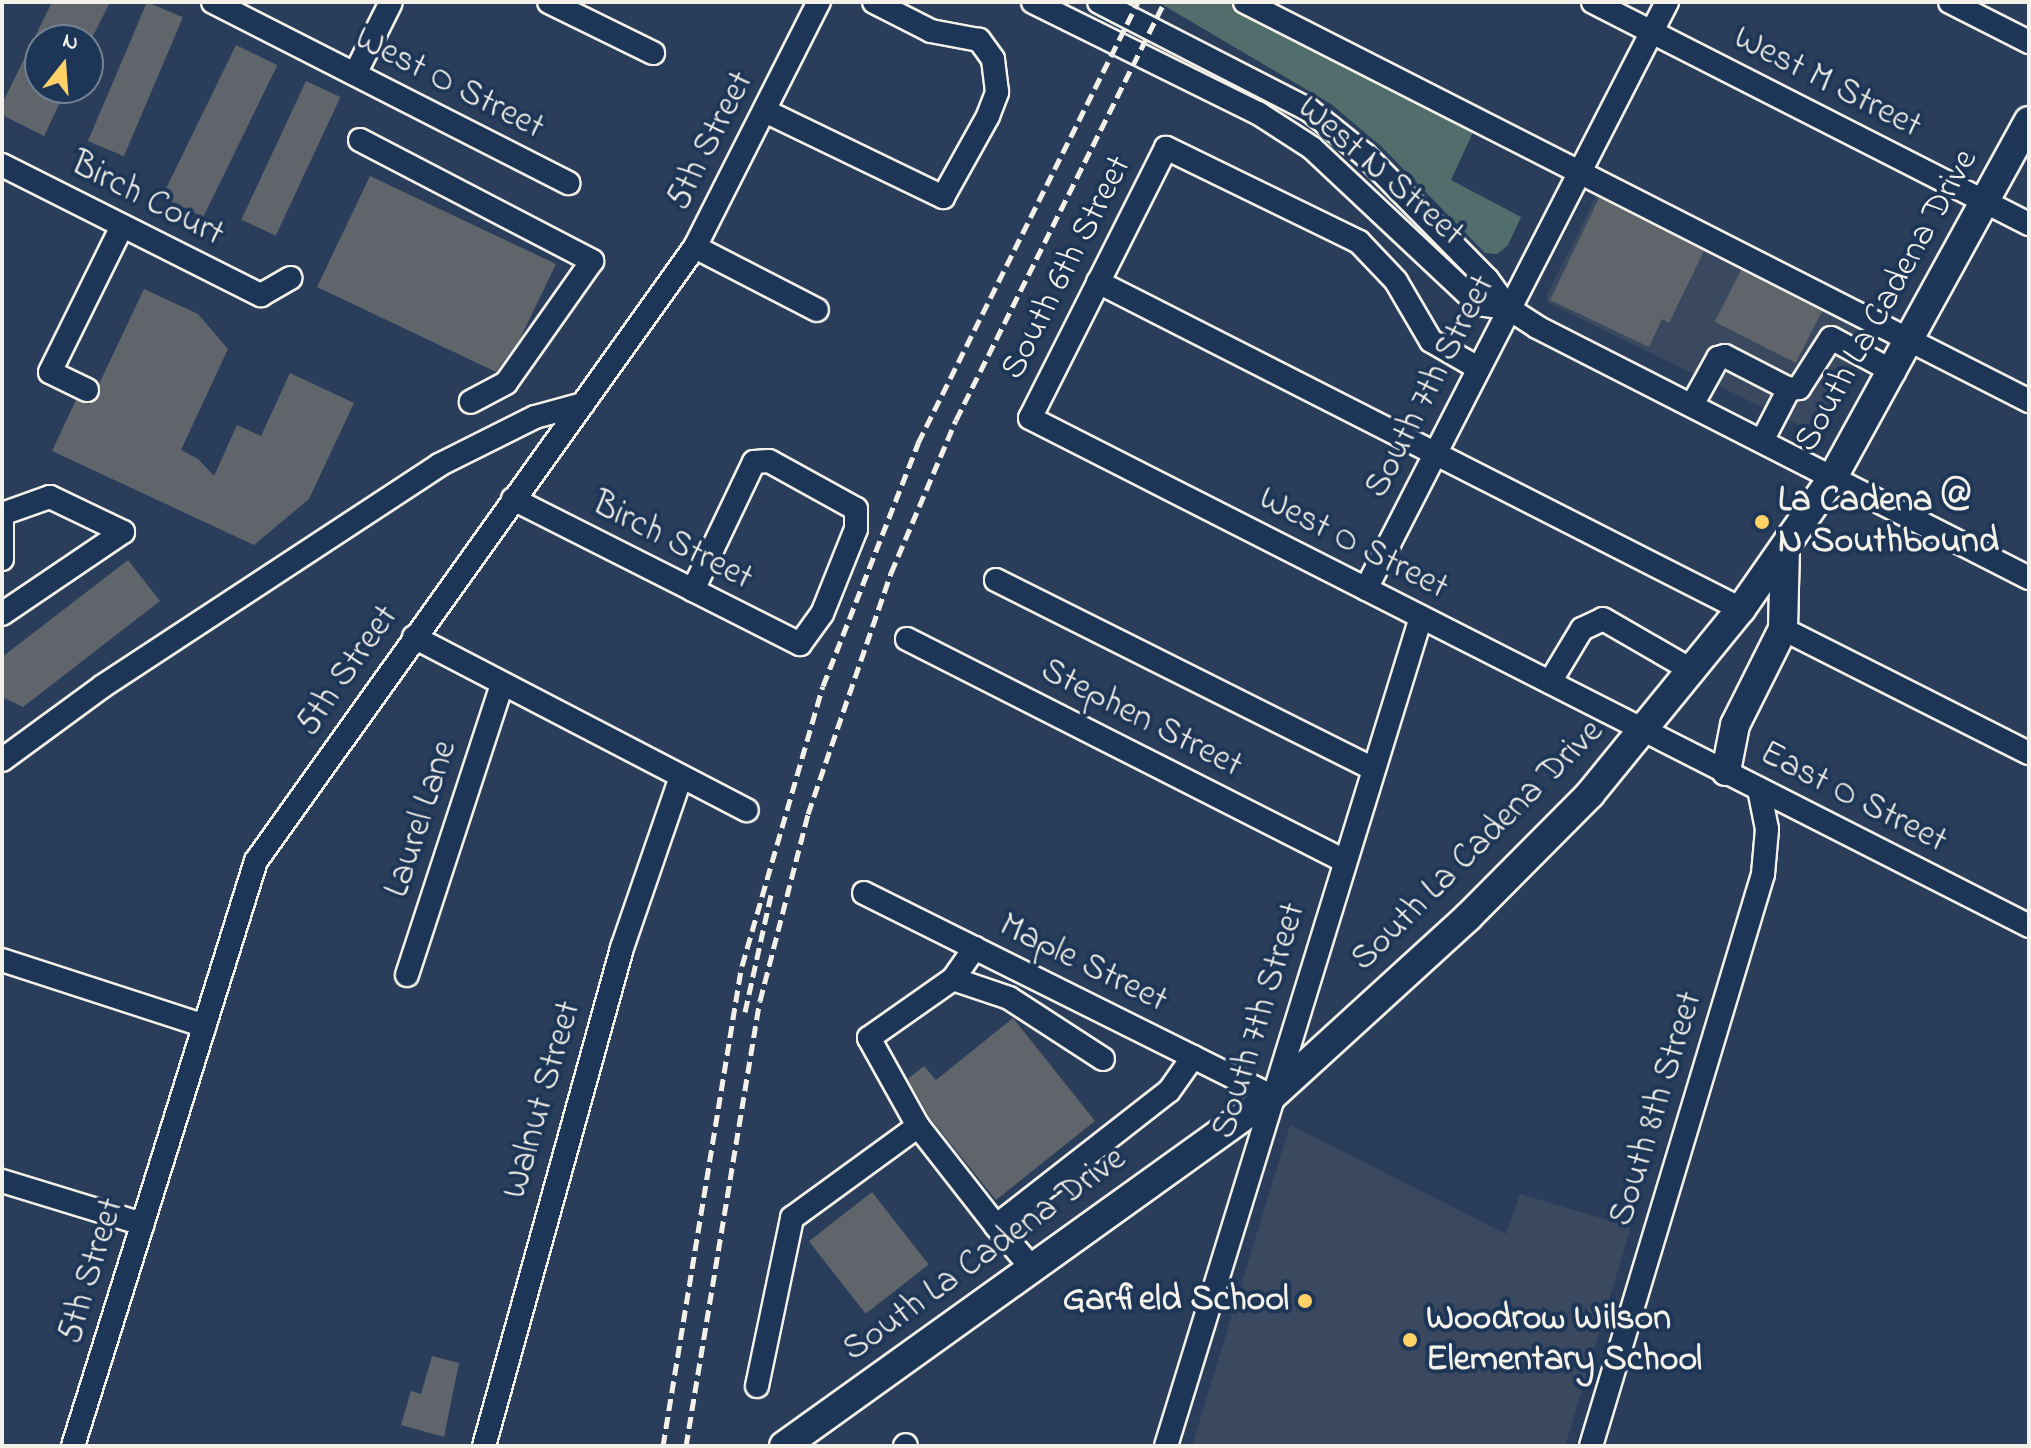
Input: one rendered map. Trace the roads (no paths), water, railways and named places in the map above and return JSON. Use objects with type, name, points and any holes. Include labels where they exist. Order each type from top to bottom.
[{"type":"main road","name":"South La Cadena Drive","points":[[784,1446],[1272,1096],[1468,917],[1646,731],[1741,609],[1833,477],[1988,203],[2029,121]]},
{"type":"main road","points":[[1726,771],[1735,725],[1783,629],[1785,548]]},
{"type":"street","name":"West O Street","points":[[213,2],[569,183]]},
{"type":"street","points":[[355,74],[391,2]]},
{"type":"street","points":[[549,2],[653,53]]},
{"type":"street","name":"5th Street","points":[[73,1446],[256,861],[695,247],[819,2]]},
{"type":"street","points":[[765,111],[929,193],[943,197],[953,184],[997,92],[993,59],[979,40],[931,31],[874,2]]},
{"type":"street","name":"West N Street","points":[[1033,2],[1280,127],[1312,148],[1478,304],[1508,308],[2029,578]]},
{"type":"street","name":"West N Street","points":[[1099,2],[1252,77],[1318,117],[1365,155],[1487,279],[1508,308]]},
{"type":"street","points":[[1245,2],[2029,401]]},
{"type":"street","name":"West M Street","points":[[1593,2],[2029,224]]},
{"type":"street","name":"South 7th Street","points":[[1366,589],[1667,2]]},
{"type":"street","points":[[1950,2],[2029,42]]},
{"type":"street","points":[[360,140],[592,261],[506,383],[471,402]]},
{"type":"street","name":"South 6th Street","points":[[1030,418],[1166,148],[1359,242],[1396,281],[1431,341],[1478,368]]},
{"type":"street","name":"Birch Court","points":[[2,165],[261,295],[290,278]]},
{"type":"street","points":[[87,390],[50,372],[122,226]]},
{"type":"street","points":[[695,247],[817,310]]},
{"type":"street","points":[[1098,282],[1436,451],[1741,609]]},
{"type":"street","points":[[1692,405],[1718,358],[1725,356],[1789,389],[1799,388],[1831,338],[1894,372]]},
{"type":"street","points":[[1762,441],[1789,389]]},
{"type":"street","points":[[2,760],[103,686],[439,465],[535,417],[583,404]]},
{"type":"street","name":"West O Street","points":[[1030,418],[1646,731]]},
{"type":"street","name":"Birch Street","points":[[513,499],[693,590],[800,644],[822,614],[856,529],[856,509],[833,493],[769,461],[754,462],[693,590]]},
{"type":"street","points":[[2,559],[2,516],[50,497],[123,532],[2,614]]},
{"type":"street","points":[[996,580],[1373,769]]},
{"type":"street","name":"South 7th Street","points":[[1166,1446],[1421,617]]},
{"type":"street","points":[[1550,682],[1582,629],[1603,619],[1693,671]]},
{"type":"street","points":[[1783,629],[2029,753]]},
{"type":"street","points":[[414,637],[747,810]]},
{"type":"street","name":"Stephen Street","points":[[907,639],[1345,861]]},
{"type":"street","name":"Laurel Lane","points":[[407,975],[502,685]]},
{"type":"street","name":"East O Street","points":[[1646,731],[2029,926]]},
{"type":"street","name":"Walnut Street","points":[[484,1446],[608,994],[681,777]]},
{"type":"street","name":"South 8th Street","points":[[1591,1446],[1763,874],[1767,829],[1759,789]]},
{"type":"street","name":"Maple Street","points":[[864,893],[1272,1096]]},
{"type":"street","points":[[975,948],[953,979],[869,1038],[918,1126],[1032,1268]]},
{"type":"street","points":[[2,960],[205,1026]]},
{"type":"street","points":[[953,979],[1009,998],[1103,1059]]},
{"type":"street","points":[[1054,1027],[1072,996]]},
{"type":"street","points":[[996,1226],[1169,1091],[1193,1057]]},
{"type":"street","points":[[757,1386],[792,1218],[918,1126]]},
{"type":"street","points":[[2,1181],[143,1224]]},
{"type":"railway","points":[[663,1446],[742,966],[823,686],[918,443],[1138,2]]},
{"type":"railway","points":[[686,1446],[760,1001],[808,814],[891,573],[956,420],[1164,2]]},
{"type":"railway","points":[[745,1012],[771,895]]},
{"type":"place","name":"La Cadena @ N Southbound","points":[[1762,522]]},
{"type":"place","name":"Garfield School","points":[[1305,1301]]},
{"type":"place","name":"Woodrow Wilson Elementary School","points":[[1410,1340]]}]
